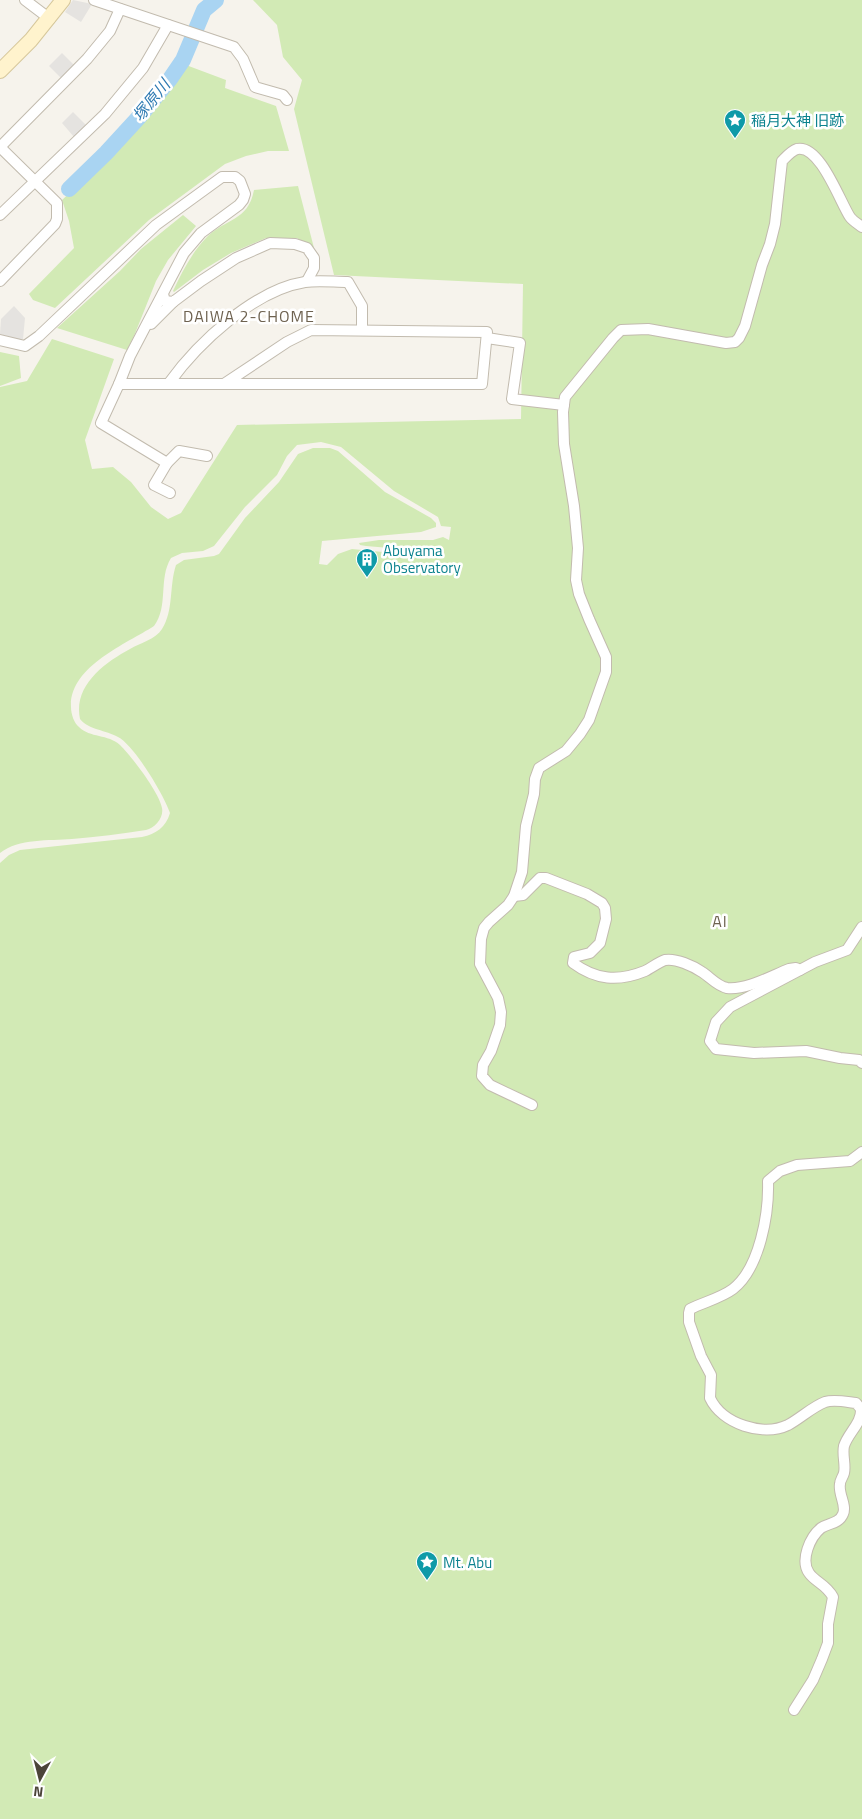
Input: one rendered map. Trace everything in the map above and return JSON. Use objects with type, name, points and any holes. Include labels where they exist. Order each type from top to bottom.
[{"type":"street","points":[[25,0],[50,19]]},
{"type":"street","points":[[0,71],[50,19],[63,0]]},
{"type":"street","points":[[94,0],[234,47],[243,59],[255,88],[283,94],[287,100]]},
{"type":"street","points":[[0,281],[55,224],[57,219],[57,203],[0,147],[87,59],[110,31],[120,9]]},
{"type":"street","points":[[0,215],[105,114],[143,68],[168,25]]},
{"type":"street","points":[[532,1105],[490,1085],[482,1076],[483,1065],[491,1051],[500,1025],[501,1012],[498,998],[480,964],[484,928],[502,912],[514,896],[522,872],[526,826],[539,768],[566,751],[580,734],[588,720],[606,672],[606,657],[579,594],[576,580],[578,548],[574,506],[564,444],[565,397],[621,330],[648,329],[726,343],[734,342],[740,338],[775,224],[782,161],[795,150],[809,151],[815,156],[851,218],[862,227]]},
{"type":"street","points":[[0,340],[25,346],[39,336],[156,225],[222,177],[235,178],[243,187],[243,200],[201,233],[184,253],[130,356],[100,423],[167,463]]},
{"type":"street","points":[[138,340],[157,317],[173,302],[201,281],[236,258],[270,243],[295,244],[307,248],[318,255],[307,281]]},
{"type":"street","points":[[169,383],[184,362],[223,325],[274,293],[307,281],[348,282],[362,306],[362,330]]},
{"type":"street","points":[[162,294],[165,301],[173,302]]},
{"type":"street","points":[[119,384],[169,383],[224,384],[482,384],[487,332],[311,330],[287,342],[224,384]]},
{"type":"street","points":[[486,338],[520,343],[512,399],[564,405]]},
{"type":"street","points":[[170,494],[154,485],[167,463],[179,450],[207,456]]},
{"type":"street","points":[[514,896],[522,895],[540,878],[546,878],[587,894],[602,903],[605,908],[606,919],[600,943],[590,953],[574,957],[573,960],[573,963],[580,968],[598,977],[609,978],[635,975],[665,960],[675,961],[702,972],[717,984],[726,988],[736,988],[789,969],[796,968],[800,970]]},
{"type":"street","points":[[862,927],[847,950],[815,962],[730,1007],[716,1022],[710,1041],[716,1049],[754,1053],[806,1051],[862,1062]]},
{"type":"street","points":[[794,1710],[813,1680],[828,1643],[828,1624],[833,1597],[828,1588],[809,1573],[805,1564],[806,1552],[817,1532],[822,1527],[836,1522],[843,1515],[844,1507],[840,1485],[844,1473],[844,1447],[862,1416],[861,1409],[856,1404],[826,1401],[787,1425],[775,1429],[762,1429],[736,1422],[722,1414],[710,1398],[711,1375],[701,1356],[689,1322],[688,1313],[690,1308],[732,1289],[744,1277],[752,1263],[765,1221],[769,1197],[768,1181],[780,1171],[797,1165],[850,1161],[862,1152]]},
{"type":"green space","points":[[253,0],[862,0],[862,1819],[0,1819],[0,863],[9,855],[20,850],[142,837],[156,832],[166,822],[170,813],[167,805],[148,771],[132,750],[118,737],[93,728],[80,719],[79,707],[81,696],[93,677],[110,661],[152,638],[162,629],[170,606],[176,565],[184,560],[219,554],[245,518],[279,482],[298,454],[313,448],[330,448],[338,451],[385,492],[431,518],[436,523],[436,527],[421,532],[322,541],[319,564],[327,565],[338,554],[352,549],[424,556],[425,551],[366,546],[359,543],[379,540],[433,540],[443,537],[449,540],[451,527],[441,526],[438,517],[394,491],[341,447],[321,442],[297,445],[287,456],[277,475],[245,507],[214,546],[203,551],[182,553],[171,558],[165,575],[163,601],[159,618],[154,626],[101,658],[79,680],[73,693],[71,710],[77,725],[88,733],[110,739],[120,745],[151,784],[162,808],[162,815],[158,822],[146,830],[72,839],[44,840],[16,845],[0,853],[0,387],[27,381],[52,339],[114,359],[85,440],[92,469],[113,467],[131,482],[151,507],[168,519],[181,513],[237,425],[521,419],[523,284],[334,275],[294,109],[302,80],[283,57],[277,25]]},
{"type":"green space","points":[[186,65],[226,80],[225,88],[276,106],[289,151],[268,151],[246,156],[225,164],[149,220],[55,308],[33,300],[29,294],[74,248],[69,221],[62,200],[123,143],[160,100]]},
{"type":"green space","points":[[298,186],[314,248],[297,238],[266,238],[231,253],[173,291],[196,250],[213,232],[247,208],[254,190]]},
{"type":"green space","points":[[183,215],[196,226],[168,260],[156,281],[127,350],[57,328],[120,271],[141,249]]},
{"type":"green space","points":[[0,352],[19,356],[21,378],[0,386]]},
{"type":"shaded area","points":[[73,0],[92,4],[81,22],[65,12]]},
{"type":"shaded area","points":[[62,53],[75,66],[62,79],[49,66]]},
{"type":"shaded area","points":[[73,112],[86,125],[74,137],[62,123]]},
{"type":"shaded area","points":[[14,306],[25,318],[23,339],[0,334],[1,319]]},
{"type":"waterway","name":"塚原川","points":[[69,189],[140,116],[170,79],[183,60],[204,10],[216,0]]},
{"type":"place","name":"稲月大神 旧跡","points":[[735,139]]},
{"type":"place","name":"Abuyama Observatory","points":[[367,578]]},
{"type":"place","name":"Mt. Abu","points":[[427,1581]]},
{"type":"district","name":"DAIWA 2-CHOME","points":[[249,316]]},
{"type":"district","name":"AI","points":[[720,921]]}]
